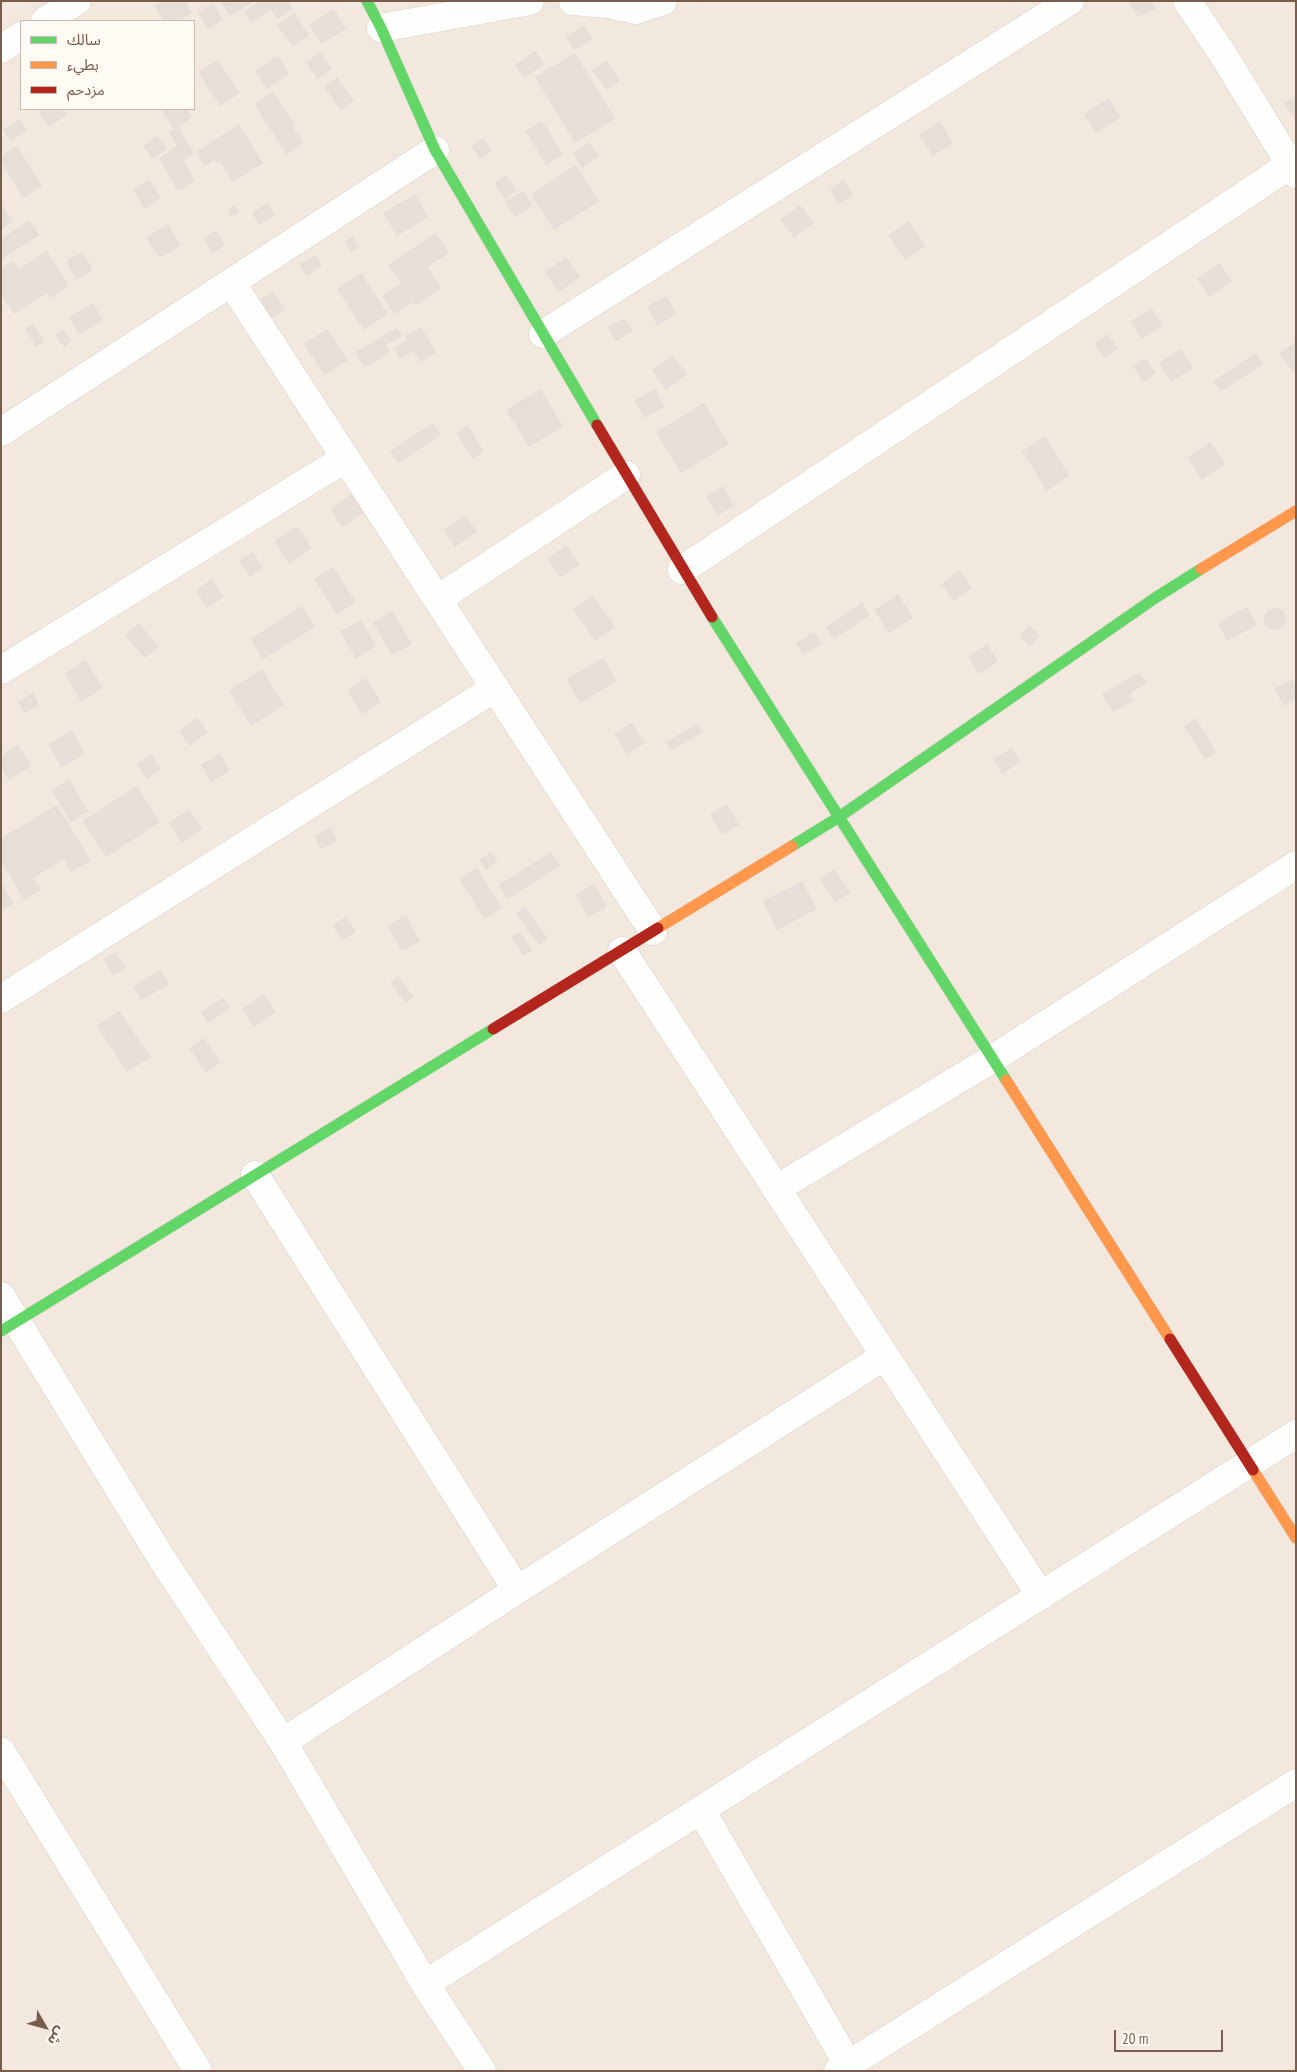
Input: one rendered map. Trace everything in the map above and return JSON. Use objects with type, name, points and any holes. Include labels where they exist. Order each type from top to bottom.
[{"type":"street","points":[[47,20],[77,1]]},
{"type":"street","points":[[366,1],[381,28],[435,150],[682,570],[1296,1538]]},
{"type":"street","points":[[381,28],[530,1]]},
{"type":"street","points":[[573,1],[607,2],[636,10],[663,1]]},
{"type":"street","points":[[544,334],[1070,1]]},
{"type":"street","points":[[682,570],[1293,170],[1224,56],[1187,1]]},
{"type":"street","points":[[1,49],[20,37]]},
{"type":"street","points":[[1,432],[435,150]]},
{"type":"street","points":[[231,282],[653,931]]},
{"type":"street","points":[[1,670],[346,458]]},
{"type":"street","points":[[438,599],[626,475]]},
{"type":"street","points":[[9,1326],[839,817],[1155,598],[1296,511]]},
{"type":"street","points":[[1,999],[495,688]]},
{"type":"street","points":[[776,1189],[992,1059],[1296,865]]},
{"type":"street","points":[[622,951],[1041,1596]]},
{"type":"street","points":[[255,1175],[517,1590]]},
{"type":"street","points":[[1,1296],[9,1326],[283,1742],[425,1984],[482,2071]]},
{"type":"street","points":[[283,1742],[517,1590],[885,1356]]},
{"type":"street","points":[[425,1984],[1296,1434]]},
{"type":"street","points":[[1,1751],[198,2071]]},
{"type":"street","points":[[701,1810],[846,2069],[1296,1783]]},
{"type":"shaded area","points":[[1,1],[1296,1],[1296,2071],[1,2071]]},
{"type":"building","points":[[162,1],[185,1],[192,13],[181,20],[163,20],[154,6]]},
{"type":"building","points":[[221,1],[255,1],[230,16]]},
{"type":"building","points":[[260,1],[288,1],[293,9],[277,19],[271,10],[251,23],[244,12]]},
{"type":"building","points":[[1129,1],[1152,1],[1156,9],[1137,17]]},
{"type":"building","points":[[213,3],[223,19],[208,29],[198,13]]},
{"type":"building","points":[[334,9],[346,29],[321,44],[309,25]]},
{"type":"building","points":[[294,13],[309,35],[293,46],[277,25]]},
{"type":"building","points":[[584,25],[593,39],[574,50],[566,37]]},
{"type":"building","points":[[535,51],[544,64],[524,78],[515,65]]},
{"type":"building","points":[[320,52],[332,68],[318,79],[306,63]]},
{"type":"building","points":[[575,53],[615,119],[575,143],[535,77]]},
{"type":"building","points":[[278,56],[289,74],[267,89],[255,71]]},
{"type":"building","points":[[218,60],[240,93],[220,106],[198,72]]},
{"type":"building","points":[[606,60],[620,80],[607,90],[592,70]]},
{"type":"building","points":[[337,77],[354,100],[341,110],[324,87]]},
{"type":"building","points":[[273,91],[295,125],[293,127],[303,143],[287,155],[254,104]]},
{"type":"building","points":[[1296,96],[1296,120],[1284,103]]},
{"type":"building","points":[[1109,98],[1120,118],[1096,133],[1084,114]]},
{"type":"building","points":[[38,110],[64,110],[67,115],[49,127]]},
{"type":"building","points":[[162,110],[188,110],[192,117],[178,127],[194,154],[184,160],[195,181],[178,191],[159,158],[177,146],[169,132],[174,129]]},
{"type":"building","points":[[20,119],[27,130],[11,141],[3,130]]},
{"type":"building","points":[[542,121],[563,154],[546,165],[526,131]]},
{"type":"building","points":[[940,121],[953,143],[933,156],[919,135]]},
{"type":"building","points":[[239,124],[263,163],[233,182],[220,162],[217,164],[214,160],[205,166],[196,152]]},
{"type":"building","points":[[157,136],[167,149],[152,159],[143,146]]},
{"type":"building","points":[[483,138],[492,151],[480,159],[471,146]]},
{"type":"building","points":[[589,142],[599,156],[582,168],[573,153]]},
{"type":"building","points":[[17,146],[42,186],[23,198],[1,162],[1,156]]},
{"type":"building","points":[[576,165],[599,201],[554,230],[531,194]]},
{"type":"building","points":[[506,175],[517,190],[505,199],[494,183]]},
{"type":"building","points":[[149,180],[161,198],[145,209],[133,190]]},
{"type":"building","points":[[844,180],[853,195],[838,204],[830,189]]},
{"type":"building","points":[[523,191],[533,206],[515,217],[505,202]]},
{"type":"building","points":[[415,194],[428,217],[397,236],[383,213]]},
{"type":"building","points":[[267,203],[275,215],[259,225],[252,213]]},
{"type":"building","points":[[1,204],[13,221],[1,230]]},
{"type":"building","points":[[234,205],[239,212],[232,217],[228,210]]},
{"type":"building","points":[[800,205],[814,223],[794,237],[780,220]]},
{"type":"building","points":[[30,220],[39,235],[1,260],[1,239]]},
{"type":"building","points":[[909,221],[925,246],[905,260],[888,235]]},
{"type":"building","points":[[168,224],[181,245],[160,258],[146,238]]},
{"type":"building","points":[[216,230],[225,246],[212,253],[203,238]]},
{"type":"building","points":[[436,233],[449,253],[427,267],[442,288],[415,306],[413,302],[394,314],[382,295],[401,283],[388,265]]},
{"type":"building","points":[[353,237],[359,248],[351,253],[345,241]]},
{"type":"building","points":[[47,251],[69,286],[51,298],[47,293],[14,314],[1,294],[1,268],[13,261],[19,269]]},
{"type":"building","points":[[83,252],[93,270],[76,280],[66,261]]},
{"type":"building","points":[[316,255],[322,266],[306,276],[299,264]]},
{"type":"building","points":[[566,257],[580,277],[559,292],[545,272]]},
{"type":"building","points":[[1220,263],[1232,281],[1210,297],[1197,279]]},
{"type":"building","points":[[361,273],[388,314],[364,330],[337,289]]},
{"type":"building","points":[[273,291],[285,310],[264,323],[253,304]]},
{"type":"building","points":[[666,296],[677,314],[657,325],[647,306]]},
{"type":"building","points":[[93,303],[103,320],[79,334],[69,317]]},
{"type":"building","points":[[1152,308],[1162,326],[1141,339],[1131,321]]},
{"type":"building","points":[[625,318],[633,331],[616,341],[608,327]]},
{"type":"building","points":[[33,323],[44,342],[36,347],[25,328]]},
{"type":"building","points":[[421,327],[436,352],[421,362],[414,351],[400,359],[394,348],[407,340],[405,336]]},
{"type":"building","points":[[397,328],[402,336],[386,345],[390,353],[364,368],[355,352]]},
{"type":"building","points":[[63,329],[72,341],[64,347],[55,335]]},
{"type":"building","points":[[327,329],[348,360],[325,375],[304,344]]},
{"type":"building","points":[[1107,334],[1118,348],[1105,358],[1094,344]]},
{"type":"building","points":[[1296,341],[1296,371],[1293,372],[1279,354]]},
{"type":"building","points":[[1180,349],[1193,368],[1171,382],[1159,363]]},
{"type":"building","points":[[1256,353],[1263,364],[1220,392],[1213,381]]},
{"type":"building","points":[[673,355],[687,374],[666,390],[652,370]]},
{"type":"building","points":[[1145,358],[1156,373],[1143,382],[1133,366]]},
{"type":"building","points":[[540,389],[563,426],[529,447],[506,410]]},
{"type":"building","points":[[655,389],[665,407],[644,418],[634,400]]},
{"type":"building","points":[[704,403],[729,444],[681,473],[656,432]]},
{"type":"building","points":[[433,423],[441,435],[398,463],[390,451]]},
{"type":"building","points":[[467,425],[484,451],[473,459],[456,433]]},
{"type":"building","points":[[1045,436],[1069,476],[1047,491],[1022,451]]},
{"type":"building","points":[[1210,442],[1225,464],[1202,480],[1187,458]]},
{"type":"building","points":[[723,486],[734,506],[717,516],[706,496]]},
{"type":"building","points":[[354,493],[366,511],[342,527],[330,509]]},
{"type":"building","points":[[466,515],[477,532],[455,547],[443,530]]},
{"type":"building","points":[[297,526],[312,548],[289,564],[274,541]]},
{"type":"building","points":[[566,545],[580,564],[560,578],[547,559]]},
{"type":"building","points":[[253,552],[263,568],[250,577],[239,561]]},
{"type":"building","points":[[333,567],[356,602],[337,615],[314,579]]},
{"type":"building","points":[[960,570],[972,588],[954,601],[941,584]]},
{"type":"building","points":[[212,579],[224,597],[207,608],[196,590]]},
{"type":"building","points":[[898,594],[913,618],[889,633],[874,610]]},
{"type":"building","points":[[593,595],[615,627],[595,641],[573,609]]},
{"type":"building","points":[[862,602],[870,615],[834,639],[826,627]]},
{"type":"building","points":[[302,606],[315,627],[263,659],[250,639]]},
{"type":"building","points":[[1247,607],[1257,625],[1227,641],[1218,623]]},
{"type":"building","points":[[1271,608],[1279,608],[1286,615],[1286,623],[1279,630],[1271,630],[1264,623],[1264,615]]},
{"type":"building","points":[[392,611],[412,644],[392,655],[373,623]]},
{"type":"building","points":[[361,620],[376,646],[356,659],[340,631]]},
{"type":"building","points":[[139,623],[159,647],[145,658],[125,635]]},
{"type":"building","points":[[1029,625],[1040,635],[1030,646],[1019,637]]},
{"type":"building","points":[[814,632],[822,644],[803,655],[796,643]]},
{"type":"building","points":[[987,644],[998,661],[980,674],[968,657]]},
{"type":"building","points":[[603,658],[617,681],[580,703],[566,679]]},
{"type":"building","points":[[86,660],[103,688],[81,702],[65,673]]},
{"type":"building","points":[[262,669],[284,705],[251,726],[229,690]]},
{"type":"building","points":[[1140,672],[1147,683],[1130,693],[1133,701],[1113,712],[1102,694]]},
{"type":"building","points":[[366,678],[381,702],[362,714],[347,691]]},
{"type":"building","points":[[1292,679],[1296,686],[1296,699],[1284,706],[1274,689]]},
{"type":"building","points":[[33,693],[39,705],[25,713],[18,702]]},
{"type":"building","points":[[197,718],[208,732],[190,746],[179,731]]},
{"type":"building","points":[[1196,718],[1216,752],[1205,759],[1184,726]]},
{"type":"building","points":[[632,723],[645,743],[627,754],[614,734]]},
{"type":"building","points":[[698,723],[703,732],[671,750],[666,742]]},
{"type":"building","points":[[72,731],[85,754],[61,767],[48,744]]},
{"type":"building","points":[[18,745],[31,766],[9,780],[1,767],[1,756]]},
{"type":"building","points":[[1012,748],[1021,762],[1002,774],[993,759]]},
{"type":"building","points":[[220,753],[230,771],[211,782],[201,765]]},
{"type":"building","points":[[151,754],[161,769],[147,779],[137,764]]},
{"type":"building","points":[[69,779],[88,811],[71,822],[51,790]]},
{"type":"building","points":[[137,786],[160,822],[106,857],[83,821]]},
{"type":"building","points":[[727,804],[739,825],[722,835],[710,814]]},
{"type":"building","points":[[57,805],[91,861],[71,872],[64,859],[33,878],[41,890],[24,900],[1,861],[1,838]]},
{"type":"building","points":[[189,809],[202,829],[182,843],[169,823]]},
{"type":"building","points":[[331,827],[338,841],[321,849],[314,836]]},
{"type":"building","points":[[491,852],[498,862],[486,870],[479,860]]},
{"type":"building","points":[[551,852],[560,866],[508,899],[499,885]]},
{"type":"building","points":[[477,868],[502,908],[485,919],[459,879]]},
{"type":"building","points":[[835,869],[850,893],[835,902],[820,879]]},
{"type":"building","points":[[802,881],[817,909],[777,930],[763,901]]},
{"type":"building","points":[[1,882],[14,903],[1,911]]},
{"type":"building","points":[[594,884],[607,907],[588,917],[576,894]]},
{"type":"building","points":[[525,907],[548,939],[539,945],[516,913]]},
{"type":"building","points":[[406,915],[420,941],[402,951],[387,926]]},
{"type":"building","points":[[347,916],[356,932],[342,940],[332,925]]},
{"type":"building","points":[[520,932],[532,950],[524,956],[511,937]]},
{"type":"building","points":[[116,952],[126,968],[113,976],[103,959]]},
{"type":"building","points":[[161,970],[169,984],[142,1000],[133,986]]},
{"type":"building","points":[[398,976],[414,997],[406,1003],[390,983]]},
{"type":"building","points":[[264,994],[276,1012],[254,1027],[242,1009]]},
{"type":"building","points":[[223,998],[230,1008],[208,1023],[201,1012]]},
{"type":"building","points":[[119,1011],[151,1057],[127,1072],[97,1026]]},
{"type":"building","points":[[204,1038],[221,1062],[206,1073],[189,1048]]},
{"type":"traffic: fast","points":[[367,1],[381,28],[435,150],[597,425]]},
{"type":"traffic: fast","points":[[792,846],[839,817],[1155,598],[1201,569]]},
{"type":"traffic: fast","points":[[712,617],[1006,1080]]},
{"type":"traffic: fast","points":[[1,1331],[493,1029]]},
{"type":"traffic: slow","points":[[1201,569],[1296,511]]},
{"type":"traffic: slow","points":[[658,928],[792,846]]},
{"type":"traffic: slow","points":[[1006,1080],[1170,1339]]},
{"type":"traffic: slow","points":[[1253,1470],[1296,1538]]},
{"type":"traffic: jam","points":[[597,425],[712,617]]},
{"type":"traffic: jam","points":[[493,1029],[658,928]]},
{"type":"traffic: jam","points":[[1170,1339],[1253,1470]]}]
